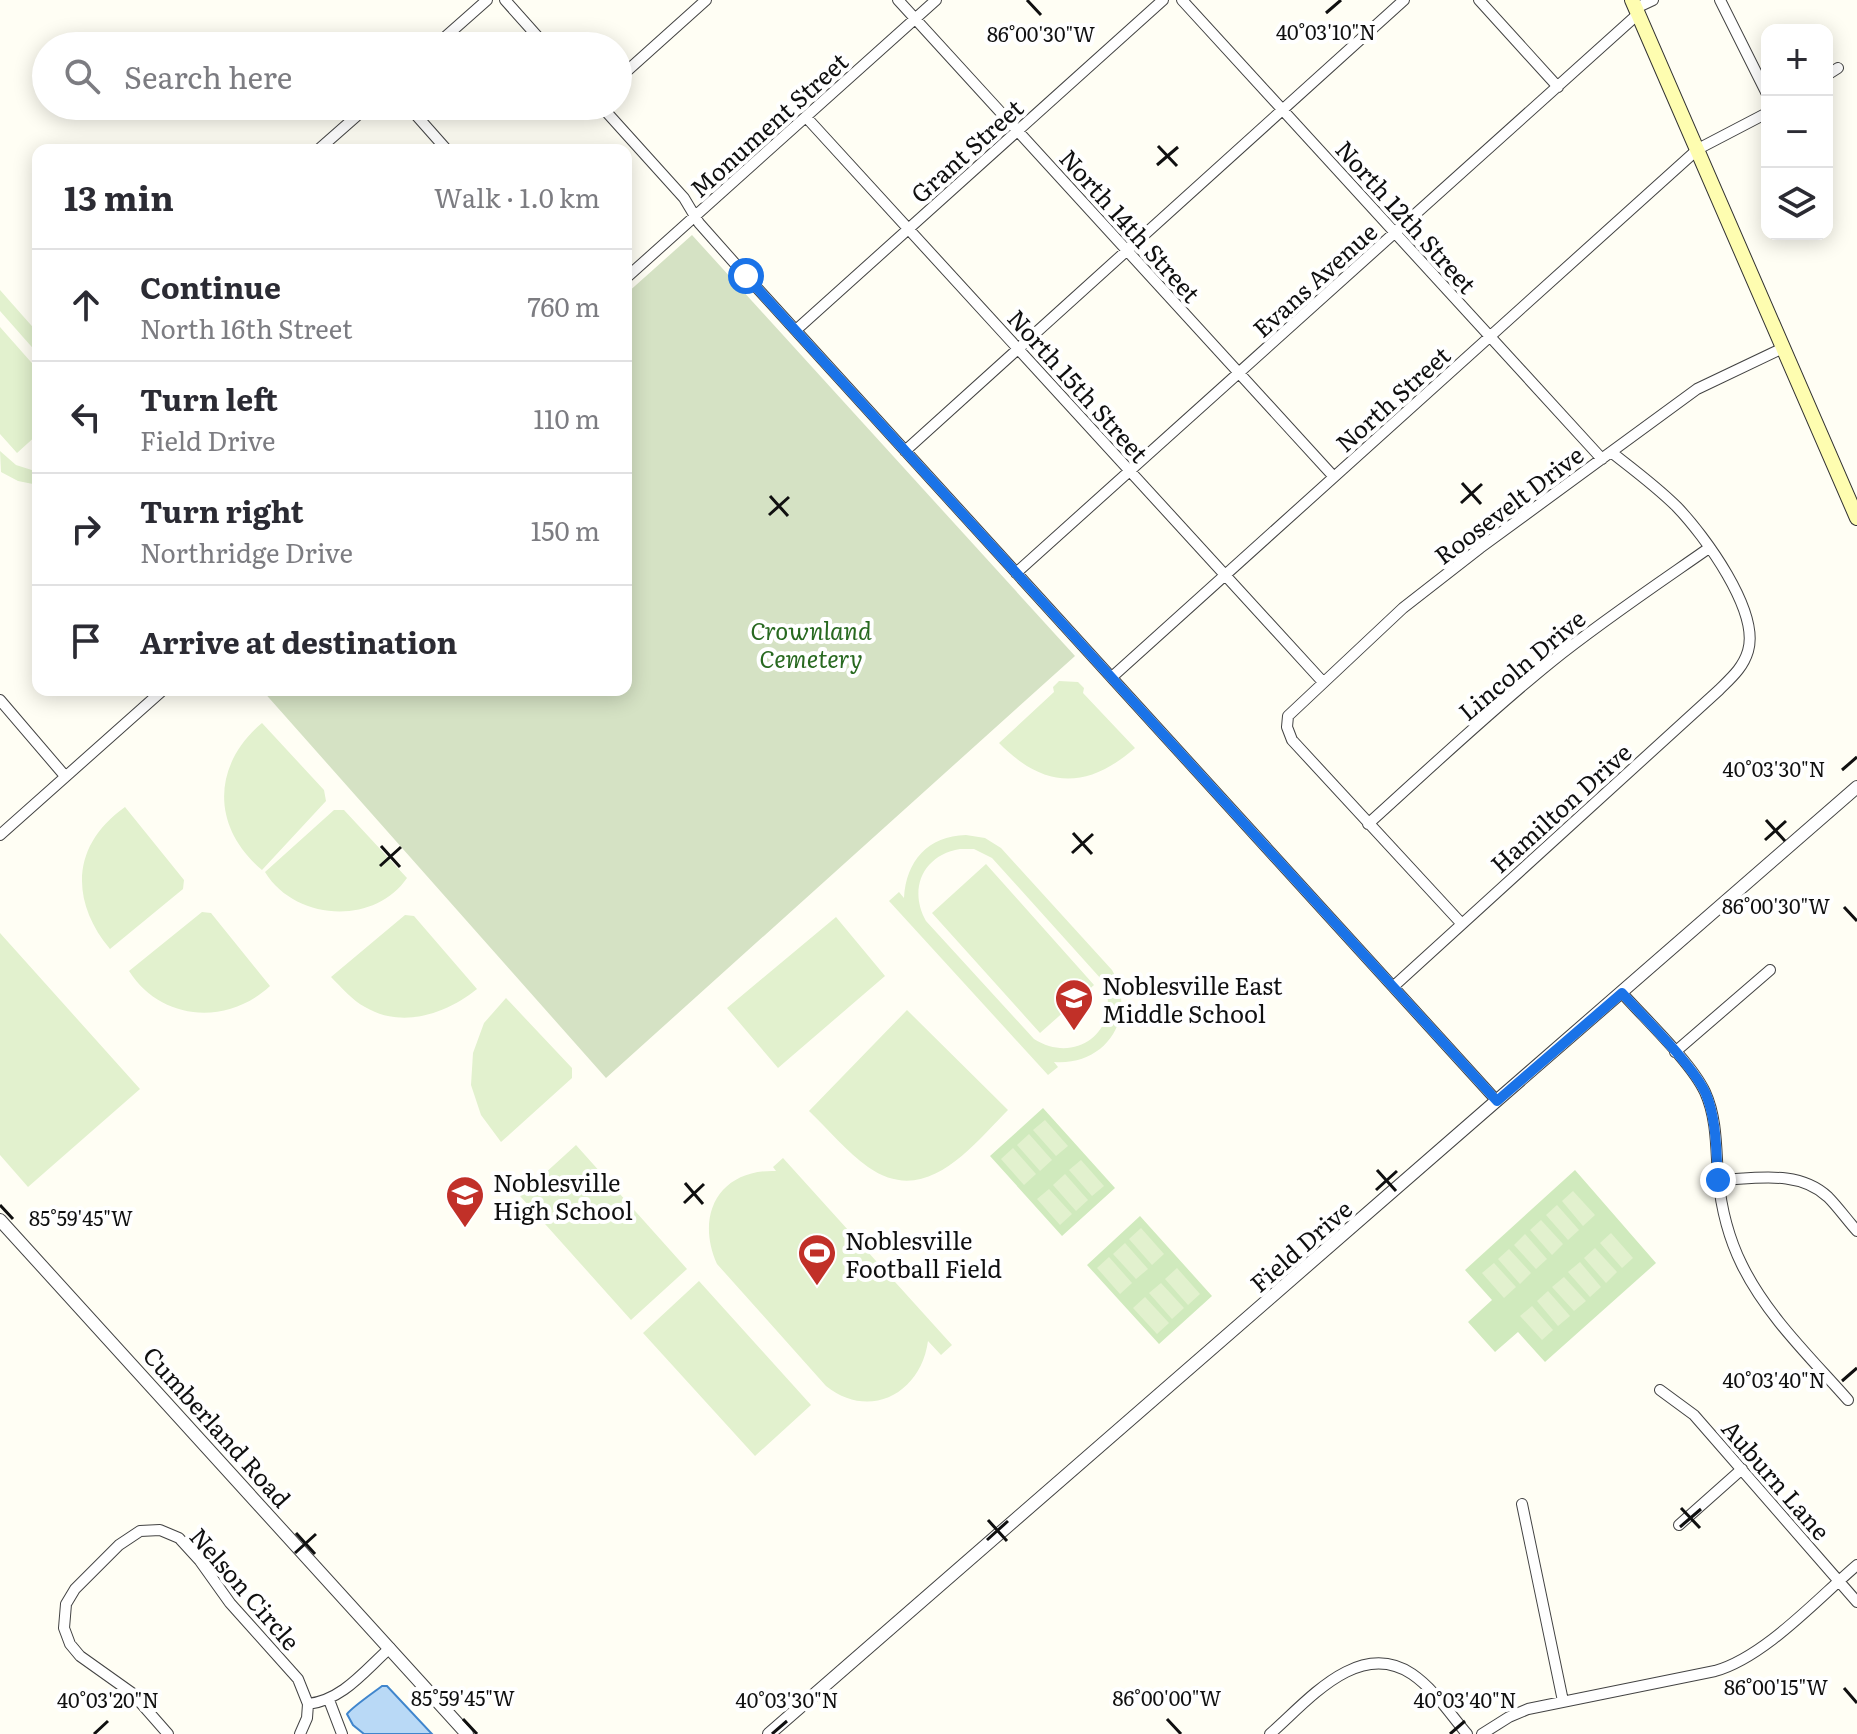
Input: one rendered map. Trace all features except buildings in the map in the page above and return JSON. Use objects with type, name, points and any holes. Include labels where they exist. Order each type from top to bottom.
[{"type":"main road","points":[[1636,7],[1857,518]]},
{"type":"street","points":[[451,32],[487,0]]},
{"type":"street","points":[[505,0],[534,32]]},
{"type":"street","points":[[632,66],[706,0]]},
{"type":"street","name":"North 14th Street","points":[[898,0],[1334,477]]},
{"type":"street","name":"Monument Street","points":[[632,273],[936,0]]},
{"type":"street","name":"Grant Street","points":[[796,330],[1163,0]]},
{"type":"street","name":"North 12th Street","points":[[1182,0],[1490,337],[1607,456],[1679,509],[1709,548],[1731,585],[1749,623],[1748,653]]},
{"type":"street","points":[[905,451],[1404,0]]},
{"type":"street","points":[[1479,0],[1558,87]]},
{"type":"street","name":"Evans Avenue","points":[[1016,573],[1558,87],[1636,7],[1653,0]]},
{"type":"street","points":[[1720,0],[1761,82]]},
{"type":"street","points":[[1833,71],[1838,68]]},
{"type":"street","name":"North Street","points":[[1112,677],[1698,149],[1761,116]]},
{"type":"street","name":"North 15th Street","points":[[806,117],[1322,681]]},
{"type":"street","points":[[325,144],[352,120]]},
{"type":"street","points":[[420,120],[442,144]]},
{"type":"street","points":[[614,120],[796,330],[1497,1101]]},
{"type":"street","name":"Roosevelt Drive","points":[[1368,824],[1292,740],[1287,727],[1291,711],[1403,608],[1480,548],[1697,389],[1783,348]]},
{"type":"street","name":"Lincoln Drive","points":[[1368,824],[1551,662],[1604,620],[1709,548]]},
{"type":"street","name":"Hamilton Drive","points":[[1394,986],[1719,690],[1741,668],[1748,653]]},
{"type":"street","points":[[0,835],[156,696]]},
{"type":"street","points":[[0,700],[65,776]]},
{"type":"street","name":"Field Drive","points":[[769,1734],[1857,787]]},
{"type":"street","points":[[1368,824],[1461,923]]},
{"type":"street","points":[[1675,1052],[1770,970]]},
{"type":"street","points":[[1622,993],[1698,1081],[1709,1103],[1725,1222],[1755,1289],[1848,1400]]},
{"type":"street","points":[[1718,1180],[1780,1177],[1806,1182],[1827,1196],[1857,1231]]},
{"type":"street","name":"Cumberland Road","points":[[0,1220],[467,1734]]},
{"type":"street","name":"Auburn Lane","points":[[1660,1390],[1694,1415],[1857,1602]]},
{"type":"street","points":[[1679,1525],[1742,1469]]},
{"type":"street","points":[[1522,1504],[1563,1701]]},
{"type":"street","name":"Nelson Circle","points":[[168,1734],[132,1693],[80,1656],[70,1644],[64,1628],[66,1604],[75,1589],[119,1545],[140,1531],[160,1530],[179,1538],[230,1603],[298,1679],[308,1704]]},
{"type":"street","points":[[1482,1734],[1519,1712],[1715,1671],[1737,1662],[1763,1647],[1857,1565]]},
{"type":"street","points":[[300,1734],[307,1718],[308,1704],[329,1700],[390,1648]]},
{"type":"street","points":[[1270,1734],[1335,1677],[1356,1666],[1371,1664],[1395,1666],[1414,1675],[1467,1734]]},
{"type":"street","points":[[329,1700],[342,1734]]},
{"type":"green space","name":"Crownland Cemetery","points":[[692,235],[1075,656],[606,1078],[267,696],[632,696],[632,289]]},
{"type":"green space","points":[[0,290],[32,326],[32,347],[0,311]]},
{"type":"green space","points":[[0,327],[32,363],[32,439],[17,453],[0,434]]},
{"type":"green space","points":[[0,451],[16,465],[32,470],[32,484],[18,481],[1,472]]},
{"type":"green space","points":[[1059,681],[1078,682],[1084,688],[1083,693],[1135,748],[1100,771],[1083,777],[1066,778],[1049,776],[1032,769],[999,743],[1054,692],[1053,687]]},
{"type":"green space","points":[[262,723],[324,790],[326,801],[262,870],[233,835],[226,816],[224,796],[234,758]]},
{"type":"green space","points":[[125,807],[184,880],[183,889],[110,949],[88,912],[82,874],[94,838]]},
{"type":"green space","points":[[334,810],[344,810],[407,878],[393,894],[355,910],[314,908],[278,888],[265,872]]},
{"type":"green space","points":[[953,836],[985,838],[1001,848],[1112,970],[1119,987],[1119,1020],[1113,1035],[1089,1056],[1054,1062],[1058,1067],[1048,1075],[889,901],[899,892],[904,898],[909,873],[922,853]],"holes":[[[960,849],[974,849],[992,858],[1102,980],[1107,1013],[1102,1026],[1081,1045],[1066,1048],[1050,1046],[1034,1039],[926,921],[919,897],[922,875],[937,858]]]},
{"type":"green space","points":[[986,864],[1094,985],[1040,1033],[932,913]]},
{"type":"green space","points":[[202,912],[211,913],[270,986],[234,1008],[195,1012],[176,1008],[142,988],[129,971]]},
{"type":"green space","points":[[405,915],[414,916],[477,989],[438,1011],[409,1018],[379,1014],[347,994],[331,977]]},
{"type":"green space","points":[[836,917],[885,976],[778,1068],[727,1008]]},
{"type":"green space","points":[[0,933],[140,1089],[28,1187],[0,1155]]},
{"type":"green space","points":[[506,998],[572,1068],[572,1078],[501,1142],[481,1115],[471,1085],[473,1053],[484,1023]]},
{"type":"green space","points":[[907,1010],[1008,1110],[946,1168],[928,1177],[909,1181],[889,1178],[868,1167],[809,1111]]},
{"type":"green space","points":[[1043,1108],[1115,1188],[1062,1236],[990,1156]]},
{"type":"green space","points":[[1045,1120],[1068,1146],[1056,1156],[1033,1130]]},
{"type":"green space","points":[[1029,1134],[1052,1160],[1040,1171],[1017,1145]]},
{"type":"green space","points":[[576,1145],[687,1269],[631,1320],[520,1196]]},
{"type":"green space","points":[[1013,1148],[1036,1174],[1024,1185],[1001,1159]]},
{"type":"green space","points":[[783,1158],[952,1345],[941,1355],[928,1341],[915,1375],[891,1396],[876,1401],[860,1401],[826,1386],[717,1264],[709,1229],[717,1198],[740,1178],[756,1172],[776,1171],[773,1167]]},
{"type":"green space","points":[[1081,1160],[1104,1186],[1092,1196],[1069,1170]]},
{"type":"green space","points":[[1575,1170],[1656,1263],[1545,1362],[1518,1332],[1495,1352],[1468,1322],[1492,1300],[1465,1270]]},
{"type":"green space","points":[[1065,1174],[1088,1200],[1076,1211],[1053,1185]]},
{"type":"green space","points":[[1049,1189],[1072,1214],[1060,1225],[1037,1199]]},
{"type":"green space","points":[[1573,1191],[1595,1215],[1583,1226],[1562,1201]]},
{"type":"green space","points":[[1557,1205],[1579,1230],[1568,1240],[1546,1215]]},
{"type":"green space","points":[[1140,1216],[1212,1296],[1159,1344],[1087,1265]]},
{"type":"green space","points":[[1541,1220],[1563,1244],[1552,1255],[1530,1230]]},
{"type":"green space","points":[[1141,1228],[1164,1254],[1152,1265],[1129,1239]]},
{"type":"green space","points":[[1611,1233],[1633,1258],[1622,1268],[1600,1243]]},
{"type":"green space","points":[[1525,1234],[1547,1259],[1536,1269],[1514,1245]]},
{"type":"green space","points":[[1125,1243],[1148,1269],[1136,1279],[1113,1254]]},
{"type":"green space","points":[[1595,1248],[1617,1272],[1606,1283],[1584,1258]]},
{"type":"green space","points":[[1509,1249],[1531,1273],[1520,1284],[1498,1259]]},
{"type":"green space","points":[[1109,1257],[1132,1283],[1120,1294],[1097,1268]]},
{"type":"green space","points":[[1580,1262],[1601,1287],[1590,1297],[1568,1272]]},
{"type":"green space","points":[[1494,1263],[1516,1287],[1504,1298],[1482,1273]]},
{"type":"green space","points":[[1177,1268],[1200,1294],[1188,1305],[1165,1279]]},
{"type":"green space","points":[[1564,1277],[1586,1301],[1574,1311],[1552,1287]]},
{"type":"green space","points":[[699,1281],[811,1405],[755,1456],[643,1333]]},
{"type":"green space","points":[[1161,1283],[1184,1308],[1172,1319],[1149,1293]]},
{"type":"green space","points":[[1548,1291],[1570,1316],[1558,1326],[1537,1301]]},
{"type":"green space","points":[[1145,1297],[1169,1323],[1157,1334],[1133,1308]]},
{"type":"green space","points":[[1532,1306],[1553,1330],[1542,1340],[1520,1316]]},
{"type":"water","points":[[382,1686],[387,1686],[432,1734],[364,1734],[353,1725],[347,1714]]},
{"type":"place","name":"Noblesville East Middle School","points":[[1074,1032]]},
{"type":"place","name":"Noblesville High School","points":[[465,1229]]},
{"type":"place","name":"Noblesville Football Field","points":[[817,1287]]},
{"type":"route","points":[[746,276],[1497,1101],[1622,993],[1705,1091],[1714,1128],[1718,1180]]}]
